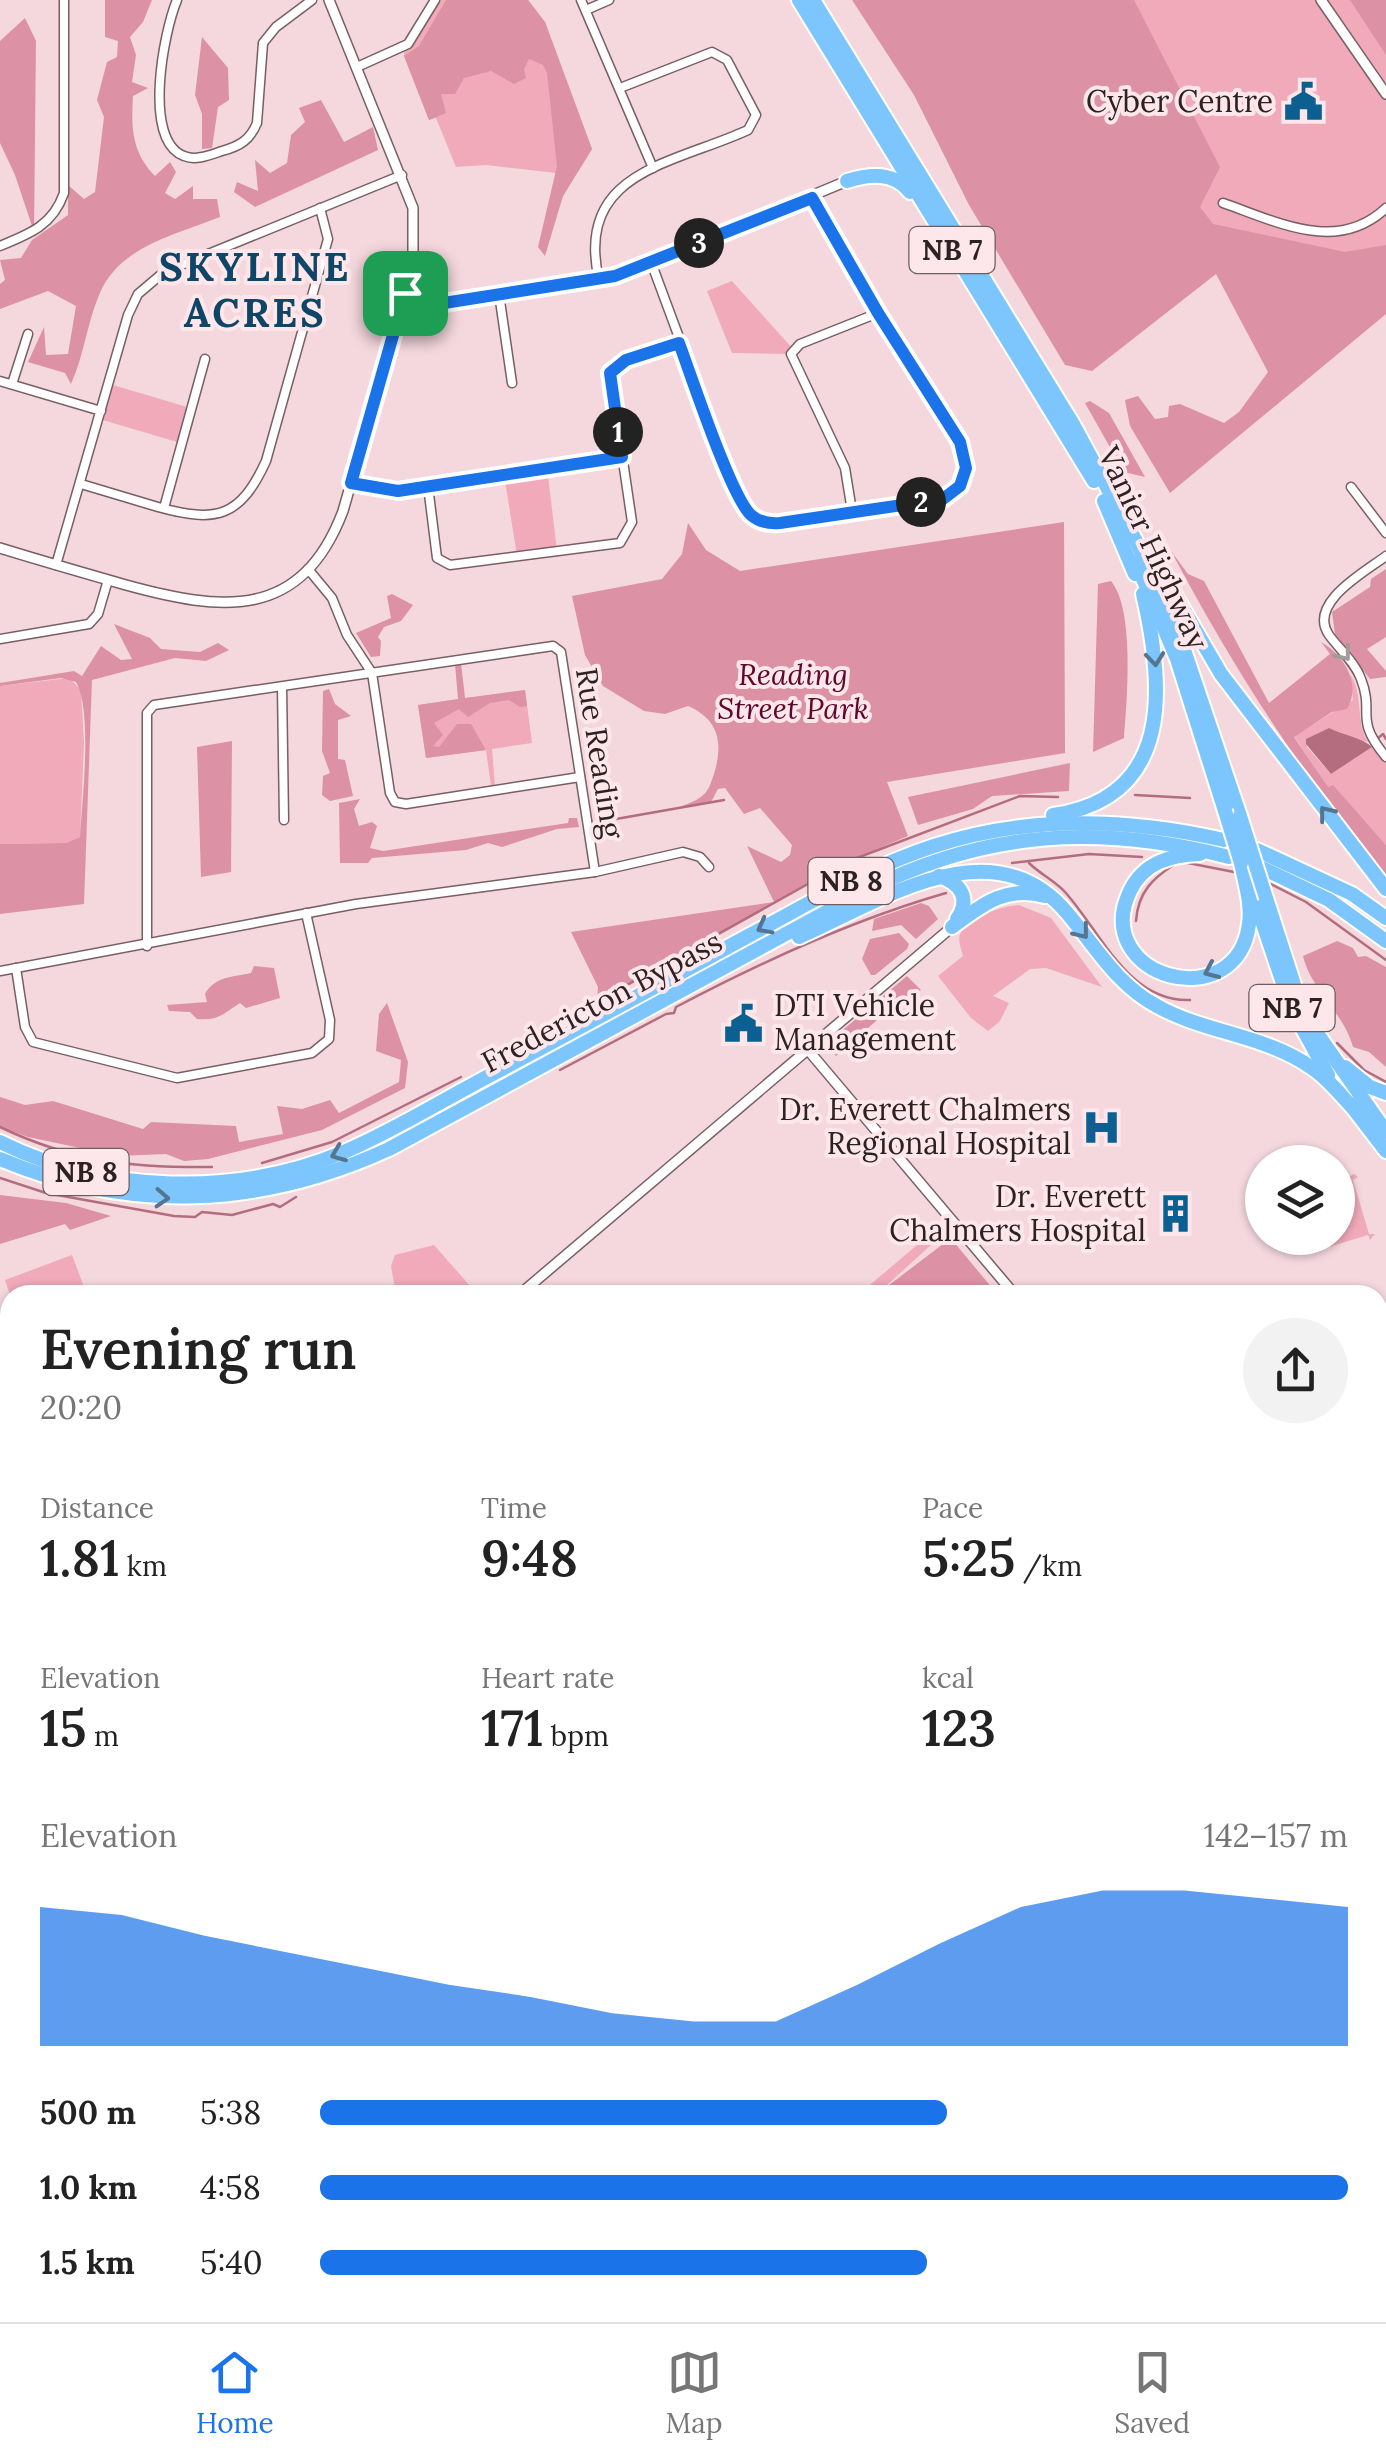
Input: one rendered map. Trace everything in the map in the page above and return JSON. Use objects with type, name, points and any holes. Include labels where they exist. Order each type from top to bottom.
[{"type":"highway","name":"Vanier Highway","points":[[799,0],[1104,500],[1142,574],[1177,659],[1232,814],[1229,858],[1255,895],[1324,1048],[1386,1132]]},
{"type":"highway","name":"Vanier Highway","points":[[814,0],[1090,456],[1170,616],[1255,895],[1305,1036],[1386,1151]]},
{"type":"highway","points":[[847,181],[872,175],[904,184],[944,237]]},
{"type":"highway","points":[[1090,456],[1220,674],[1386,889]]},
{"type":"highway","points":[[934,846],[1005,823],[1086,807],[1124,782],[1149,747],[1158,702],[1152,636],[1143,594],[1104,500]]},
{"type":"highway","name":"Fredericton Bypass","points":[[0,1142],[77,1169],[140,1181],[222,1183],[305,1166],[386,1132],[825,894],[934,846],[1017,827],[1067,822],[1139,823],[1224,840]]},
{"type":"highway","name":"Fredericton Bypass","points":[[0,1160],[74,1186],[160,1198],[239,1195],[320,1178],[389,1149],[894,876],[1010,842],[1076,835],[1162,841],[1229,858]]},
{"type":"highway","points":[[1256,850],[1337,886],[1386,918]]},
{"type":"highway","points":[[1229,858],[1160,861],[1136,881],[1126,900],[1124,924],[1142,962],[1161,975],[1179,979],[1198,978],[1221,969],[1246,937],[1255,895]]},
{"type":"highway","points":[[1262,868],[1329,900],[1386,941]]},
{"type":"highway","points":[[728,967],[938,876],[969,869],[1003,872],[1034,884],[1059,903],[1136,994],[1170,1013],[1300,1060],[1326,1079],[1355,1110]]},
{"type":"highway","points":[[938,876],[957,884],[962,892],[964,908],[952,926]]},
{"type":"highway","points":[[952,926],[1001,895],[1018,891],[1059,903]]},
{"type":"highway","points":[[1324,1048],[1361,1081],[1386,1093]]},
{"type":"street","points":[[0,246],[42,227],[53,216],[64,193],[64,0]]},
{"type":"street","points":[[177,0],[160,64],[160,100],[168,142],[186,157],[197,158],[234,148],[252,135],[257,123],[263,43],[276,27],[312,0]]},
{"type":"street","points":[[0,548],[183,600],[223,605],[263,597],[308,568],[336,527],[413,267],[416,233],[402,175],[330,0]]},
{"type":"street","points":[[357,67],[408,44],[435,0]]},
{"type":"street","points":[[581,0],[653,168]]},
{"type":"street","points":[[586,10],[609,0]]},
{"type":"street","points":[[1321,0],[1385,93]]},
{"type":"street","points":[[599,280],[593,245],[600,216],[626,182],[748,130],[754,122],[754,106],[727,60],[712,52],[620,88]]},
{"type":"street","points":[[56,565],[128,314],[146,285],[164,272],[402,175]]},
{"type":"street","points":[[405,293],[444,303],[599,280],[847,181]]},
{"type":"street","points":[[651,262],[679,343],[748,513],[768,524],[943,499],[960,486],[966,468],[960,442],[878,313],[812,198]]},
{"type":"street","points":[[1223,203],[1322,234],[1358,228],[1386,208]]},
{"type":"street","points":[[81,484],[210,517],[238,505],[252,491],[266,462],[328,238],[320,208]]},
{"type":"street","points":[[498,294],[512,383]]},
{"type":"street","points":[[852,511],[845,468],[790,354],[800,344],[878,313]]},
{"type":"street","points":[[12,384],[28,334]]},
{"type":"street","points":[[428,486],[437,558],[450,565],[620,543],[632,522],[610,373],[626,360],[679,343]]},
{"type":"street","points":[[164,508],[205,360]]},
{"type":"street","points":[[0,381],[101,410]]},
{"type":"street","points":[[351,483],[389,492],[622,457]]},
{"type":"street","points":[[1350,487],[1386,533]]},
{"type":"street","points":[[1383,752],[1369,737],[1361,680],[1328,634],[1324,620],[1331,600],[1386,556]]},
{"type":"street","points":[[308,568],[332,598],[347,635],[372,673],[390,793],[395,802],[406,804],[580,777]]},
{"type":"street","points":[[0,639],[89,624],[98,614],[108,580]]},
{"type":"street","name":"Rue Reading","points":[[372,673],[548,646],[558,648],[595,872]]},
{"type":"street","points":[[147,946],[147,712],[154,705],[372,673]]},
{"type":"street","points":[[282,687],[284,820]]},
{"type":"street","points":[[0,971],[306,913],[595,872],[683,852],[700,857],[709,868]]},
{"type":"street","points":[[16,968],[25,1028],[34,1042],[160,1076],[194,1078],[312,1052],[329,1039],[330,1020],[306,913]]},
{"type":"street","points":[[532,1285],[952,926]]},
{"type":"street","points":[[808,1050],[1008,1285]]},
{"type":"shaded area","points":[[435,0],[528,0],[545,22],[592,149],[563,196],[556,173],[486,165],[456,167],[436,118],[429,120],[404,56],[404,47]]},
{"type":"shaded area","points":[[854,0],[1386,0],[1386,312],[1204,228],[931,121]]},
{"type":"shaded area","points":[[732,281],[793,349],[791,354],[732,353],[707,291]]},
{"type":"shaded area","points":[[113,385],[187,407],[177,442],[103,420]]},
{"type":"shaded area","points":[[547,467],[557,551],[517,556],[504,474]]},
{"type":"shaded area","points":[[1350,674],[1368,742],[1329,728],[1307,739],[1307,747],[1331,774],[1372,747],[1386,761],[1386,845],[1332,785],[1328,788],[1294,736],[1353,700]]},
{"type":"shaded area","points":[[69,678],[81,690],[84,743],[80,837],[66,843],[0,844],[0,686]]},
{"type":"shaded area","points":[[525,690],[532,743],[492,749],[495,786],[491,786],[486,750],[426,758],[418,705]]},
{"type":"shaded area","points":[[1329,728],[1372,747],[1331,774],[1306,744],[1306,739]]},
{"type":"shaded area","points":[[1019,905],[1051,918],[1102,987],[1046,968],[1030,969],[993,996],[1009,1003],[1000,1021],[988,1031],[971,1018],[938,976],[963,956],[959,938],[966,926],[987,913]]},
{"type":"shaded area","points":[[1355,1187],[1369,1234],[1375,1234],[1370,1240],[1368,1235],[1355,1239]]},
{"type":"shaded area","points":[[942,1224],[943,1234],[887,1285],[870,1285]]},
{"type":"shaded area","points":[[434,1245],[469,1285],[394,1285],[391,1266],[395,1255]]},
{"type":"shaded area","points":[[72,1255],[83,1285],[7,1285],[5,1280]]},
{"type":"green space","points":[[105,0],[152,0],[143,22],[130,37],[136,55],[132,82],[148,88],[133,96],[137,149],[155,176],[170,162],[176,172],[165,193],[175,199],[193,186],[193,199],[217,199],[220,217],[150,244],[108,278],[91,317],[71,384],[65,373],[28,362],[44,327],[46,355],[68,354],[76,306],[48,291],[0,309],[0,284],[5,280],[0,260],[21,258],[32,240],[68,215],[68,185],[84,199],[95,192],[104,117],[97,100],[107,62],[117,57],[118,41],[105,37]]},
{"type":"green space","points":[[446,0],[528,0],[545,22],[592,149],[563,196],[545,256],[538,247],[557,166],[547,73],[543,65],[529,59],[524,69],[526,78],[514,84],[491,71],[464,78],[455,94],[441,94],[446,113],[429,120],[404,56],[419,46]]},
{"type":"green space","points":[[852,0],[1134,0],[1220,167],[1200,207],[1213,224],[1345,252],[1386,245],[1386,314],[1170,493],[1130,426],[1125,400],[1138,396],[1155,419],[1168,417],[1169,406],[1180,404],[1224,423],[1239,412],[1268,372],[1216,274],[1092,371],[1065,365],[969,205],[914,95]]},
{"type":"green space","points":[[1350,0],[1386,0],[1386,55]]},
{"type":"green space","points":[[25,18],[36,41],[34,232],[0,143],[0,41]]},
{"type":"green space","points":[[202,37],[228,68],[229,100],[218,107],[212,148],[202,149],[202,114],[195,95]]},
{"type":"green space","points":[[321,100],[344,142],[373,127],[378,150],[255,207],[234,192],[237,182],[258,191],[255,160],[270,173],[287,163],[291,135],[305,122],[299,108]]},
{"type":"green space","points":[[1090,401],[1109,413],[1145,477],[1124,472],[1085,403]]},
{"type":"green space","name":"Reading Street Park","points":[[1064,522],[1065,753],[887,782],[908,836],[849,861],[597,1001],[598,987],[571,932],[774,902],[747,846],[781,862],[790,855],[792,845],[760,808],[744,814],[725,788],[718,789],[711,802],[680,807],[702,796],[711,783],[718,753],[713,726],[688,706],[665,714],[644,711],[603,686],[585,655],[572,596],[662,579],[682,554],[688,523],[706,550],[740,571]]},
{"type":"green space","points":[[1171,551],[1188,574],[1204,581],[1269,703],[1330,654],[1321,642],[1343,662],[1352,690],[1347,709],[1332,712],[1294,737],[1328,787],[1333,785],[1386,845],[1386,879],[1271,720]]},
{"type":"green space","points":[[1386,569],[1386,637],[1367,649],[1386,671],[1386,677],[1370,679],[1335,634],[1332,612],[1370,587],[1371,579]]},
{"type":"green space","points":[[1111,581],[1119,595],[1126,634],[1124,738],[1093,752],[1098,584]]},
{"type":"green space","points":[[392,594],[413,605],[401,621],[384,627],[378,637],[380,656],[371,657],[356,633],[391,618],[387,596]]},
{"type":"green space","points":[[114,624],[150,638],[161,649],[200,652],[218,643],[229,650],[206,661],[175,658],[92,680],[84,904],[0,914],[0,844],[66,843],[80,837],[85,734],[76,682],[61,678],[0,683],[74,671],[82,676],[101,646],[121,660],[132,659]]},
{"type":"green space","points":[[461,663],[465,698],[525,690],[527,706],[520,707],[509,700],[490,703],[468,717],[459,709],[434,723],[443,735],[433,746],[439,747],[457,724],[471,724],[486,750],[426,758],[418,705],[458,699],[455,664]]},
{"type":"green space","points":[[329,689],[335,704],[351,716],[338,720],[338,759],[345,760],[353,796],[330,801],[322,795],[323,776],[330,773],[322,751],[323,691]]},
{"type":"green space","points":[[232,741],[231,872],[201,877],[197,747]]},
{"type":"green space","points":[[1070,763],[1069,791],[992,796],[973,809],[918,825],[908,797]]},
{"type":"green space","points":[[360,799],[354,809],[359,826],[372,822],[377,826],[370,848],[383,851],[568,823],[569,818],[577,818],[579,827],[557,829],[502,847],[488,843],[466,850],[340,863],[339,803]]},
{"type":"green space","points":[[921,903],[929,906],[938,919],[916,939],[901,925],[872,931],[874,919]]},
{"type":"green space","points":[[899,933],[909,944],[907,949],[871,975],[862,959],[870,939]]},
{"type":"green space","points":[[1337,941],[1353,948],[1358,957],[1366,956],[1386,967],[1386,1067],[1369,1052],[1353,1047],[1343,1023],[1307,968],[1303,956]]},
{"type":"green space","points":[[254,966],[274,968],[280,998],[246,1008],[240,1003],[211,1019],[169,1011],[167,1005],[207,1002],[205,994],[214,984],[251,973]]},
{"type":"green space","points":[[907,976],[921,990],[884,1014],[836,1056],[830,1047],[831,1040]]},
{"type":"green space","points":[[387,1003],[408,1062],[405,1088],[322,1130],[208,1159],[184,1161],[166,1154],[118,1156],[28,1137],[0,1127],[0,1097],[25,1105],[53,1101],[143,1129],[151,1122],[236,1126],[239,1142],[283,1134],[277,1106],[302,1109],[330,1100],[339,1113],[399,1082],[401,1060],[376,1051],[379,1014]]},
{"type":"green space","points":[[0,1195],[66,1203],[111,1216],[70,1230],[65,1224],[0,1244]]},
{"type":"green space","points":[[947,1241],[953,1241],[990,1285],[889,1285]]},
{"type":"waterway","points":[[1377,739],[1383,734],[1386,739]]},
{"type":"waterway","points":[[1135,795],[1190,798]]},
{"type":"waterway","points":[[500,1056],[849,861],[1020,796],[1058,797]]},
{"type":"waterway","points":[[616,819],[724,800]]},
{"type":"waterway","points":[[1012,863],[1089,854],[1142,857]]},
{"type":"waterway","points":[[1183,862],[1234,872]]},
{"type":"waterway","points":[[1029,863],[1065,892],[1133,977],[1168,998],[1190,1000]]},
{"type":"waterway","points":[[1136,921],[1148,887],[1175,864]]},
{"type":"waterway","points":[[1267,882],[1306,902],[1386,960]]},
{"type":"waterway","points":[[560,1070],[775,958],[876,916],[946,893]]},
{"type":"waterway","points":[[1337,1043],[1364,1070],[1386,1082]]},
{"type":"waterway","points":[[262,1163],[332,1142],[461,1077]]},
{"type":"waterway","points":[[0,1127],[53,1148],[104,1160],[212,1167]]},
{"type":"waterway","points":[[0,1178],[46,1193],[174,1216],[195,1217],[202,1212],[232,1215],[273,1204],[280,1207],[296,1197]]},
{"type":"place","name":"Cyber Centre","points":[[1303,102]]},
{"type":"place","name":"DTI Vehicle Management","points":[[744,1023]]},
{"type":"place","name":"Dr. Everett Chalmers Regional Hospital","points":[[1101,1127]]},
{"type":"place","name":"Dr. Everett Chalmers Hospital","points":[[1176,1214]]},
{"type":"district","name":"SKYLINE ACRES","points":[[255,290]]},
{"type":"route","points":[[812,198],[878,313],[960,442],[966,456],[964,478],[943,499],[768,524],[748,513],[733,483],[679,343],[626,360],[610,373],[622,457],[389,492],[351,483],[405,293],[444,303],[590,282],[615,276],[812,198]]}]
